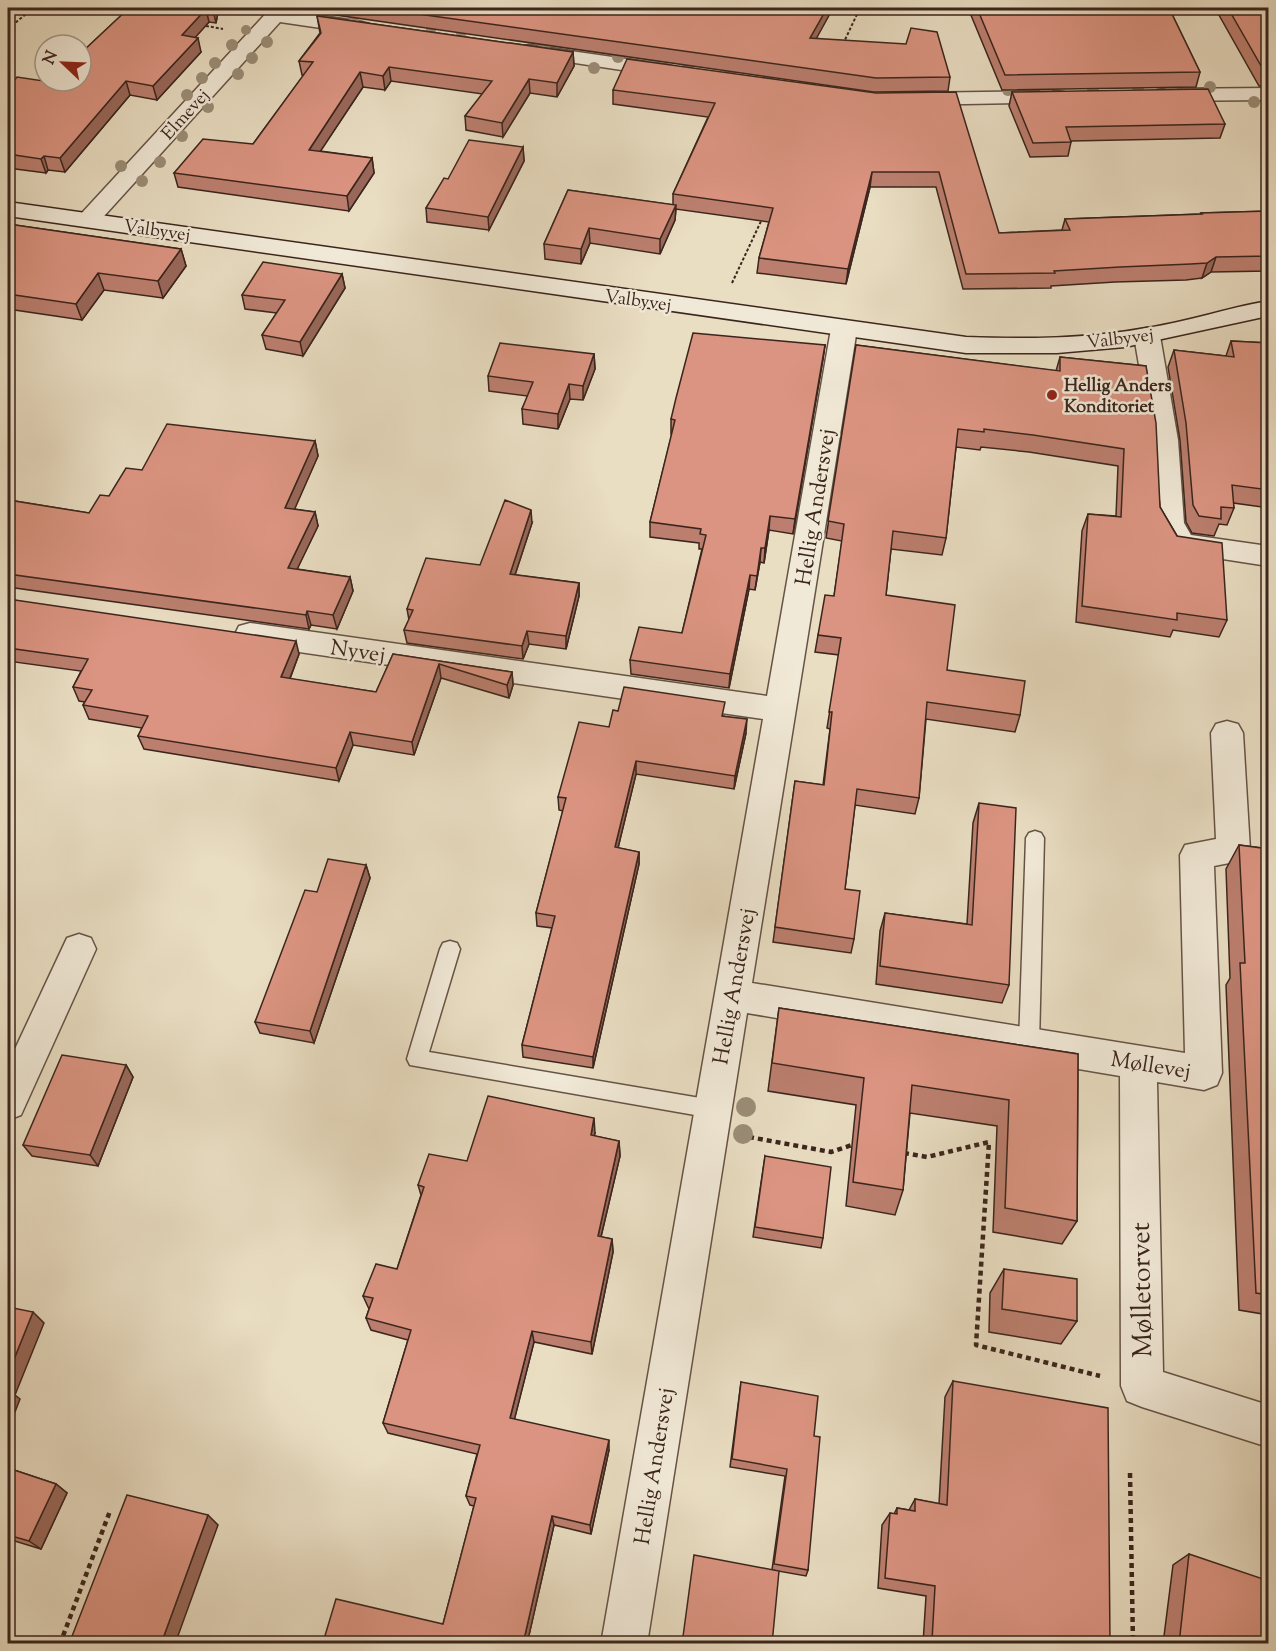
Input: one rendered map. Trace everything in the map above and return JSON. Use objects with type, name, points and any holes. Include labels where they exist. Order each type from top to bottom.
[{"type":"street","points":[[279,11],[382,30]]},
{"type":"street","name":"Elmevej","points":[[88,220],[279,11]]},
{"type":"street","points":[[512,49],[690,74]]},
{"type":"street","points":[[1141,96],[1269,94]]},
{"type":"street","points":[[897,99],[1071,97]]},
{"type":"street","name":"Valbyvej","points":[[8,209],[966,345],[1043,347],[1147,336],[1250,311],[1269,309]]},
{"type":"street","name":"Hellig Andersvej","points":[[624,1644],[844,329]]},
{"type":"street","points":[[1147,336],[1165,440],[1170,523],[1181,544],[1269,556]]},
{"type":"street","name":"Nyvej","points":[[219,630],[780,710]]},
{"type":"street","name":"Møllevej","points":[[731,995],[1204,1073],[1197,855],[1233,850],[1227,733]]},
{"type":"street","points":[[8,1103],[79,949]]},
{"type":"street","name":"Mølletorvet","points":[[1138,1062],[1142,1386],[1269,1426]]},
{"type":"lane","points":[[1029,1044],[1035,838]]},
{"type":"lane","points":[[450,949],[417,1059],[711,1119]]},
{"type":"path","points":[[8,29],[33,8]]},
{"type":"path","points":[[103,8],[136,13]]},
{"type":"path","points":[[840,50],[860,8]]},
{"type":"path","points":[[191,23],[257,34]]},
{"type":"path","points":[[719,311],[767,207]]},
{"type":"path","points":[[711,1119],[831,1152],[853,1143],[863,1145]]},
{"type":"path","points":[[895,1151],[927,1157],[989,1142],[976,1345],[1142,1386]]},
{"type":"path","points":[[1130,1473],[1133,1644]]},
{"type":"path","points":[[60,1644],[110,1511]]},
{"type":"building","points":[[129,8],[214,8],[213,10],[206,9],[182,35],[198,38],[153,86],[126,81],[60,158],[44,156],[41,159],[8,154],[8,88],[17,77],[33,79],[33,93],[93,93],[93,42]]},
{"type":"building","points":[[375,8],[827,8],[810,38],[906,44],[911,28],[937,32],[950,77],[876,78]]},
{"type":"building","points":[[977,8],[1169,8],[1200,72],[1005,75]]},
{"type":"building","points":[[1228,8],[1269,8],[1269,71],[1264,71]]},
{"type":"building","points":[[317,16],[573,52],[557,83],[529,79],[502,123],[465,116],[492,81],[389,67],[383,76],[360,72],[309,150],[372,158],[347,196],[174,173],[203,139],[253,144],[313,62],[299,61],[321,33]]},
{"type":"building","points":[[627,59],[876,93],[956,92],[999,233],[1070,230],[1065,219],[1269,211],[1269,256],[1216,257],[1207,263],[1054,271],[1055,273],[966,274],[939,172],[872,172],[848,269],[759,258],[773,208],[673,194],[715,103],[613,90]]},
{"type":"building","points":[[1208,89],[1225,124],[1066,127],[1071,142],[1033,143],[1012,92]]},
{"type":"building","points":[[469,140],[523,147],[488,217],[426,208],[444,178],[448,179]]},
{"type":"building","points":[[568,190],[676,205],[660,239],[589,228],[581,249],[544,244]]},
{"type":"building","points":[[8,224],[181,249],[158,281],[98,273],[76,304],[8,294]]},
{"type":"building","points":[[263,262],[342,274],[300,342],[262,335],[285,300],[242,295]]},
{"type":"building","points":[[693,333],[825,345],[795,519],[770,516],[765,548],[761,548],[757,576],[750,575],[730,674],[630,660],[639,627],[682,633],[706,535],[700,534],[701,529],[650,522],[675,420],[671,419]]},
{"type":"building","points":[[1231,341],[1269,343],[1269,490],[1232,485],[1234,508],[1221,507],[1221,519],[1199,516],[1193,505],[1186,423],[1174,350],[1234,357]]},
{"type":"building","points":[[500,343],[594,354],[583,386],[569,384],[558,414],[522,409],[533,382],[488,376]]},
{"type":"building","points":[[856,345],[1060,371],[1060,357],[1146,366],[1156,423],[1160,507],[1177,536],[1222,543],[1227,620],[1177,613],[1177,620],[1082,606],[1088,514],[1121,517],[1124,449],[984,429],[984,432],[958,429],[946,538],[893,531],[886,595],[955,605],[947,670],[1025,681],[1020,715],[927,702],[919,798],[857,789],[845,889],[860,891],[854,939],[775,927],[795,781],[824,785],[832,712],[829,712],[841,638],[818,635],[825,595],[834,596],[844,524],[828,521]]},
{"type":"building","points":[[167,424],[315,441],[285,508],[315,512],[288,568],[350,577],[333,615],[307,611],[306,615],[8,574],[8,500],[89,513],[100,495],[109,496],[126,468],[142,470]]},
{"type":"building","points":[[505,500],[531,510],[510,574],[579,583],[566,636],[527,631],[522,646],[404,630],[413,610],[407,609],[426,558],[480,565]]},
{"type":"building","points":[[8,599],[296,641],[281,677],[376,692],[393,654],[512,672],[507,685],[439,664],[412,742],[350,732],[336,768],[138,736],[148,716],[83,705],[92,690],[73,687],[88,659],[8,648]]},
{"type":"building","points":[[624,687],[725,702],[722,716],[747,719],[735,776],[636,761],[615,847],[639,852],[593,1057],[522,1045],[555,916],[536,913],[566,798],[558,797],[579,722],[609,727],[613,710],[618,711]]},
{"type":"building","points":[[979,803],[1016,808],[1009,985],[880,966],[885,913],[972,925]]},
{"type":"building","points":[[1239,845],[1269,849],[1269,1295],[1256,1293],[1240,963],[1245,963]]},
{"type":"building","points":[[328,859],[366,865],[310,1031],[255,1022],[305,890],[317,892]]},
{"type":"building","points":[[779,1008],[1078,1054],[1077,1221],[1005,1208],[1009,1100],[912,1085],[903,1190],[853,1182],[864,1078],[772,1063]]},
{"type":"building","points":[[62,1055],[126,1065],[90,1155],[23,1145]]},
{"type":"building","points":[[488,1096],[594,1118],[591,1135],[619,1141],[598,1236],[612,1239],[591,1342],[532,1331],[510,1418],[609,1440],[590,1525],[552,1516],[523,1644],[341,1644],[324,1639],[336,1599],[443,1624],[476,1498],[466,1496],[480,1445],[383,1423],[411,1330],[366,1318],[373,1298],[363,1296],[376,1264],[397,1269],[424,1187],[418,1185],[429,1154],[467,1161]]},
{"type":"building","points":[[765,1156],[831,1167],[823,1238],[755,1227]]},
{"type":"building","points":[[1004,1269],[1077,1279],[1077,1321],[1002,1309]]},
{"type":"building","points":[[8,1307],[33,1312],[8,1374]]},
{"type":"building","points":[[953,1381],[1108,1408],[1110,1644],[946,1644],[932,1641],[935,1586],[885,1578],[890,1513],[897,1514],[897,1508],[915,1511],[915,1499],[947,1505]]},
{"type":"building","points":[[741,1382],[818,1396],[814,1436],[820,1437],[808,1570],[774,1564],[787,1469],[732,1459]]},
{"type":"building","points":[[8,1468],[56,1484],[29,1541],[8,1535]]},
{"type":"building","points":[[127,1495],[208,1515],[161,1644],[69,1644]]},
{"type":"building","points":[[1189,1554],[1269,1581],[1269,1644],[1179,1644]]},
{"type":"building","points":[[694,1555],[779,1571],[772,1644],[682,1644]]},
{"type":"place","name":"Hellig Anders Konditoriet","points":[[1052,395]]}]
